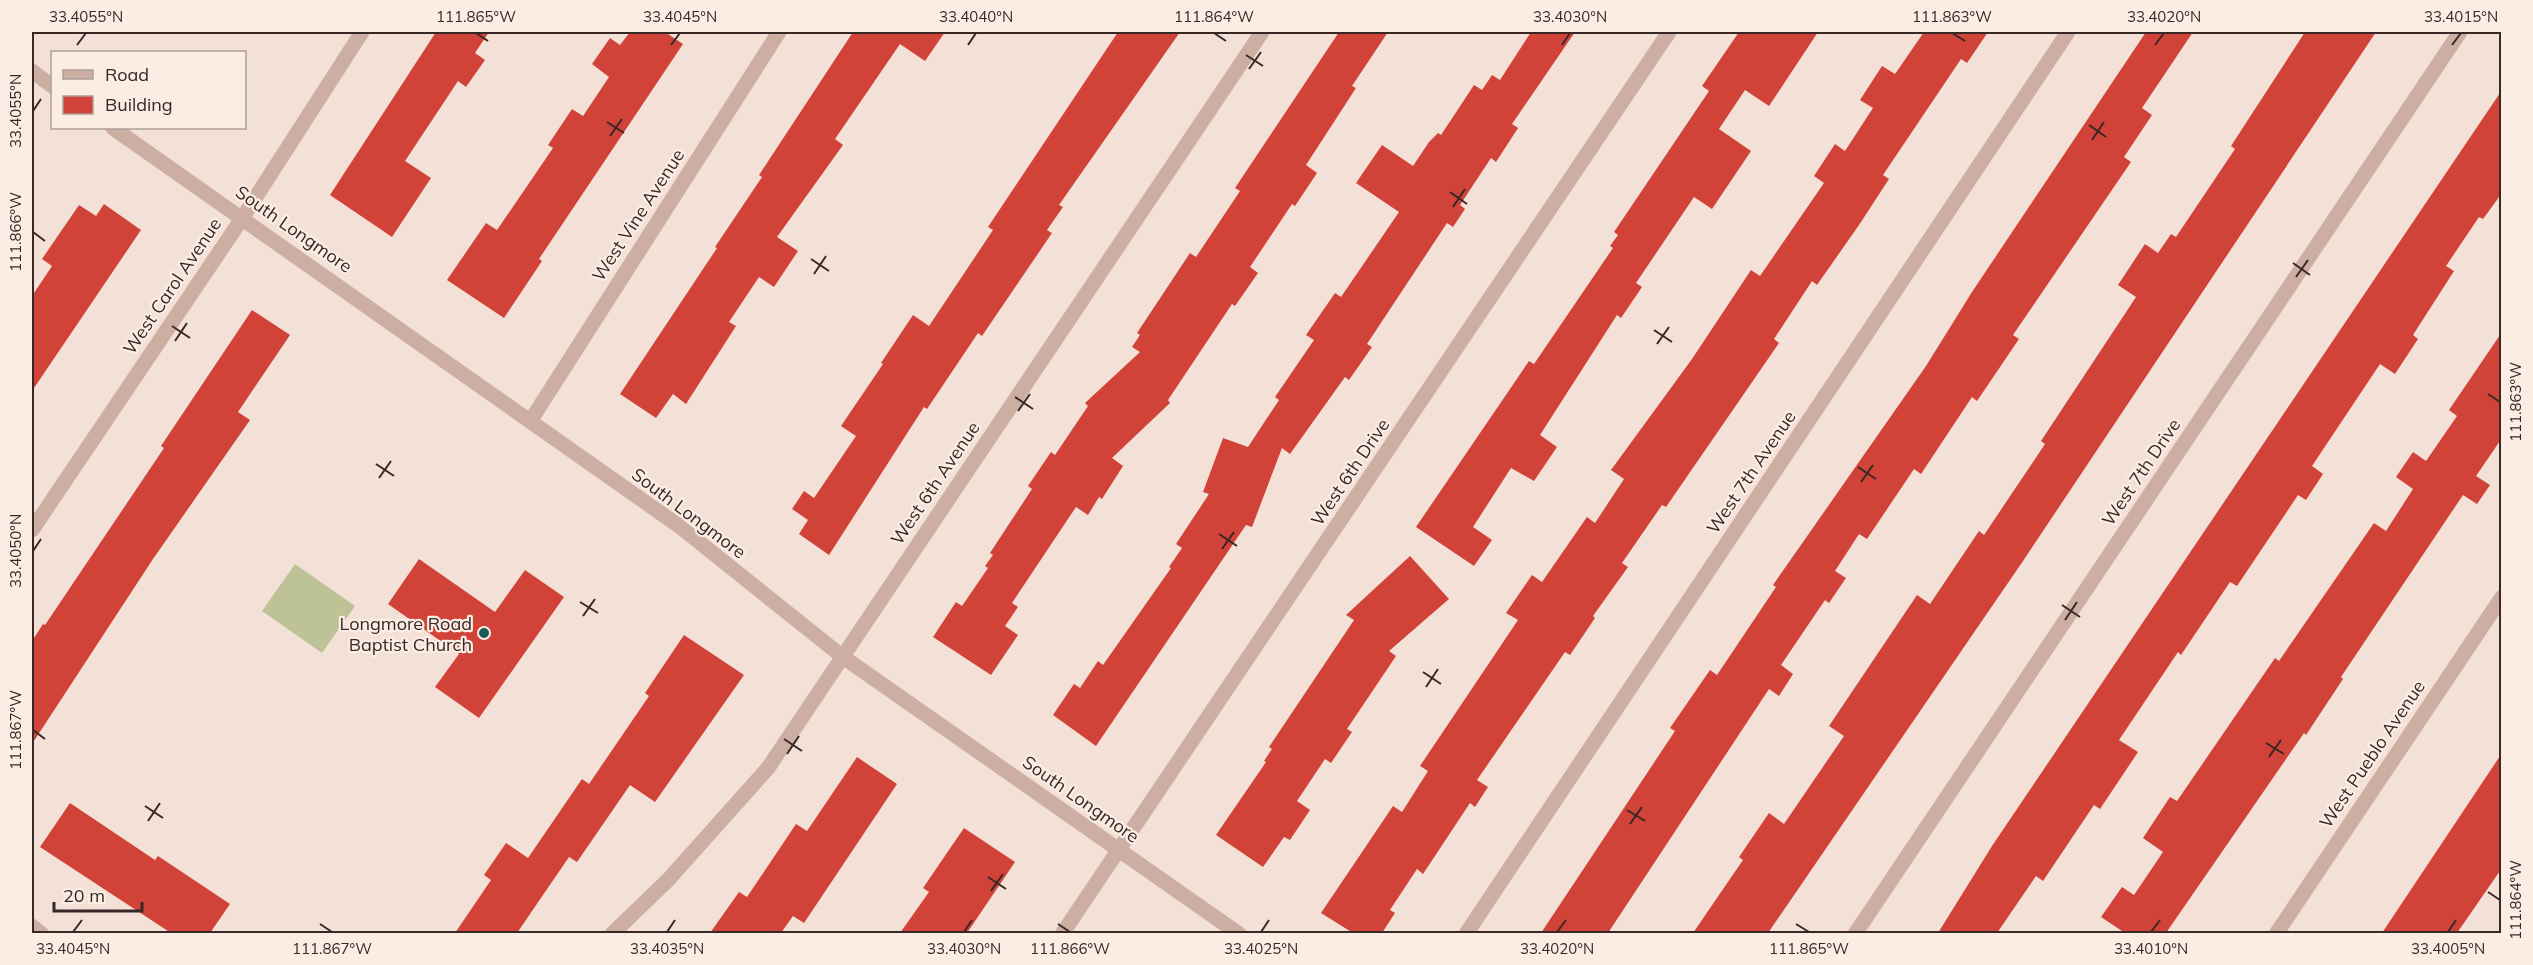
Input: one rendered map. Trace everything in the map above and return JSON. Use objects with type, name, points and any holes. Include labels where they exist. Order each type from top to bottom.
[{"type":"street","name":"West Carol Avenue","points":[[32,530],[243,217],[362,32]]},
{"type":"street","name":"West Vine Avenue","points":[[531,420],[779,32]]},
{"type":"street","name":"West 6th Avenue","points":[[612,933],[668,880],[768,768],[1262,32]]},
{"type":"street","name":"West 6th Drive","points":[[1062,933],[1121,849],[1669,32]]},
{"type":"street","name":"West 7th Avenue","points":[[1466,933],[2068,32]]},
{"type":"street","name":"West 7th Drive","points":[[1855,933],[2460,32]]},
{"type":"street","points":[[32,71],[51,85]]},
{"type":"street","name":"South Longmore","points":[[114,129],[243,217],[679,526],[843,657],[1239,933]]},
{"type":"street","name":"West Pueblo Avenue","points":[[2276,933],[2502,597]]},
{"type":"street","points":[[32,926],[42,933]]},
{"type":"green space","points":[[295,564],[355,606],[322,653],[262,611]]},
{"type":"building","points":[[436,32],[489,32],[475,53],[485,60],[466,87],[458,81],[405,161],[431,178],[392,237],[330,195]]},
{"type":"building","points":[[630,32],[665,32],[683,44],[539,259],[542,261],[504,318],[447,280],[486,223],[497,230],[553,148],[548,145],[572,109],[583,116],[609,77],[592,64],[610,38],[620,45]]},
{"type":"building","points":[[853,32],[945,32],[925,61],[900,44],[835,139],[843,145],[777,237],[798,251],[774,287],[759,277],[729,322],[736,326],[686,404],[673,394],[656,418],[620,394],[717,248],[715,247],[762,177],[759,175]]},
{"type":"building","points":[[1118,32],[1180,32],[1059,205],[1063,207],[1047,230],[1052,233],[982,336],[978,333],[927,409],[924,407],[829,555],[799,534],[808,520],[792,509],[804,491],[814,498],[856,436],[841,426],[883,364],[881,363],[913,315],[929,326],[993,230],[988,227]]},
{"type":"building","points":[[1339,32],[1388,32],[1352,86],[1356,88],[1306,165],[1317,173],[1295,206],[1292,204],[1250,267],[1258,273],[1235,306],[1232,304],[1168,400],[1170,403],[1112,458],[1123,466],[1102,499],[1099,497],[1088,515],[1076,507],[1012,603],[1018,607],[1005,626],[1018,635],[991,675],[933,637],[956,602],[962,606],[988,568],[985,566],[993,555],[990,553],[1032,489],[1028,486],[1051,452],[1055,455],[1088,406],[1085,403],[1140,352],[1132,347],[1140,335],[1137,333],[1190,253],[1196,257],[1240,191],[1235,188]]},
{"type":"building","points":[[1531,32],[1575,32],[1512,124],[1518,128],[1496,162],[1491,158],[1460,205],[1465,209],[1453,227],[1447,223],[1367,344],[1372,347],[1349,380],[1345,377],[1290,454],[1282,448],[1252,527],[1246,525],[1096,746],[1053,715],[1074,684],[1080,688],[1098,661],[1103,665],[1171,568],[1169,567],[1182,548],[1176,544],[1209,494],[1203,492],[1223,438],[1248,447],[1279,400],[1275,397],[1314,340],[1306,335],[1335,293],[1341,297],[1399,212],[1356,183],[1382,145],[1413,166],[1429,142],[1438,133],[1441,135],[1474,85],[1482,90],[1492,75],[1500,80]]},
{"type":"building","points":[[1739,32],[1818,32],[1769,106],[1745,90],[1719,129],[1751,151],[1712,209],[1694,197],[1636,283],[1642,287],[1621,318],[1617,315],[1540,435],[1557,447],[1534,481],[1511,468],[1473,527],[1492,540],[1474,566],[1416,527],[1529,361],[1534,364],[1613,248],[1610,246],[1618,235],[1614,232],[1709,91],[1702,86]]},
{"type":"building","points":[[1924,32],[1988,32],[1967,63],[1961,59],[1883,175],[1889,179],[1859,225],[1817,285],[1812,281],[1774,339],[1779,343],[1666,507],[1662,505],[1622,563],[1628,567],[1593,616],[1595,618],[1570,655],[1565,652],[1477,780],[1488,787],[1475,807],[1470,803],[1423,874],[1417,869],[1390,910],[1395,913],[1382,933],[1353,933],[1321,913],[1393,806],[1402,812],[1428,771],[1420,766],[1518,620],[1506,613],[1532,575],[1542,582],[1587,517],[1595,523],[1624,479],[1611,470],[1692,359],[1751,270],[1760,276],[1824,183],[1814,176],[1835,144],[1845,151],[1873,108],[1860,100],[1882,66],[1895,74]]},
{"type":"building","points":[[2146,32],[2193,32],[2142,108],[2152,115],[2124,157],[2131,162],[2013,335],[2019,339],[1977,401],[1972,397],[1921,474],[1914,469],[1867,539],[1859,534],[1835,571],[1846,578],[1829,603],[1825,600],[1781,665],[1793,674],[1779,696],[1769,689],[1608,933],[1541,933],[1675,731],[1670,728],[1710,670],[1717,675],[1776,587],[1773,585],[1926,366],[1972,292]]},
{"type":"building","points":[[2305,32],[2376,32],[2023,561],[1768,933],[1693,933],[1743,860],[1739,857],[1769,813],[1784,824],[1844,736],[1829,726],[1917,595],[1930,604],[1979,531],[1984,535],[2045,444],[2041,441],[2136,297],[2118,285],[2145,244],[2158,253],[2171,234],[2176,237],[2235,149],[2231,146]]},
{"type":"building","points":[[2502,90],[2502,193],[2483,219],[2479,217],[2446,266],[2454,271],[2413,335],[2418,339],[2395,374],[2380,364],[2312,466],[2323,474],[2306,500],[2298,495],[2237,586],[2230,582],[2181,655],[2178,652],[2119,740],[2138,752],[2100,809],[2094,805],[2043,881],[2036,876],[1997,933],[1938,933],[1992,846]]},
{"type":"building","points":[[104,204],[141,230],[32,391],[32,296],[52,266],[42,259],[79,205],[96,216]]},
{"type":"building","points":[[252,310],[290,335],[238,412],[250,420],[153,559],[32,744],[32,641],[164,448],[161,446]]},
{"type":"building","points":[[2502,332],[2502,438],[2476,476],[2490,485],[2477,504],[2463,495],[2341,677],[2343,679],[2306,735],[2304,733],[2166,933],[2125,933],[2101,917],[2122,887],[2134,895],[2163,852],[2143,838],[2170,797],[2177,801],[2275,658],[2279,661],[2374,523],[2386,531],[2413,489],[2396,477],[2413,452],[2426,461],[2457,416],[2449,410]]},
{"type":"building","points":[[1410,556],[1449,599],[1389,651],[1396,656],[1347,729],[1352,732],[1331,763],[1325,759],[1297,801],[1310,810],[1290,840],[1284,837],[1263,867],[1216,835],[1266,762],[1264,761],[1272,749],[1269,747],[1354,620],[1346,615]]},
{"type":"building","name":"Longmore Road Baptist Church","points":[[419,559],[495,612],[525,570],[564,597],[479,718],[435,687],[459,654],[388,604]]},
{"type":"building","points":[[684,635],[744,675],[655,802],[630,785],[577,862],[569,857],[517,933],[455,933],[491,880],[484,875],[506,843],[528,858],[582,779],[589,784],[649,696],[645,693]]},
{"type":"building","points":[[2502,753],[2502,868],[2457,933],[2382,933]]},
{"type":"building","points":[[857,757],[897,784],[804,923],[793,916],[781,933],[710,933],[739,892],[747,897],[796,824],[807,831]]},
{"type":"building","points":[[70,803],[155,860],[158,856],[230,904],[210,933],[171,933],[40,847]]},
{"type":"building","points":[[964,828],[1015,862],[967,933],[900,933],[929,892],[923,888]]},
{"type":"place","name":"Longmore Road Baptist Church","points":[[484,633]]}]
